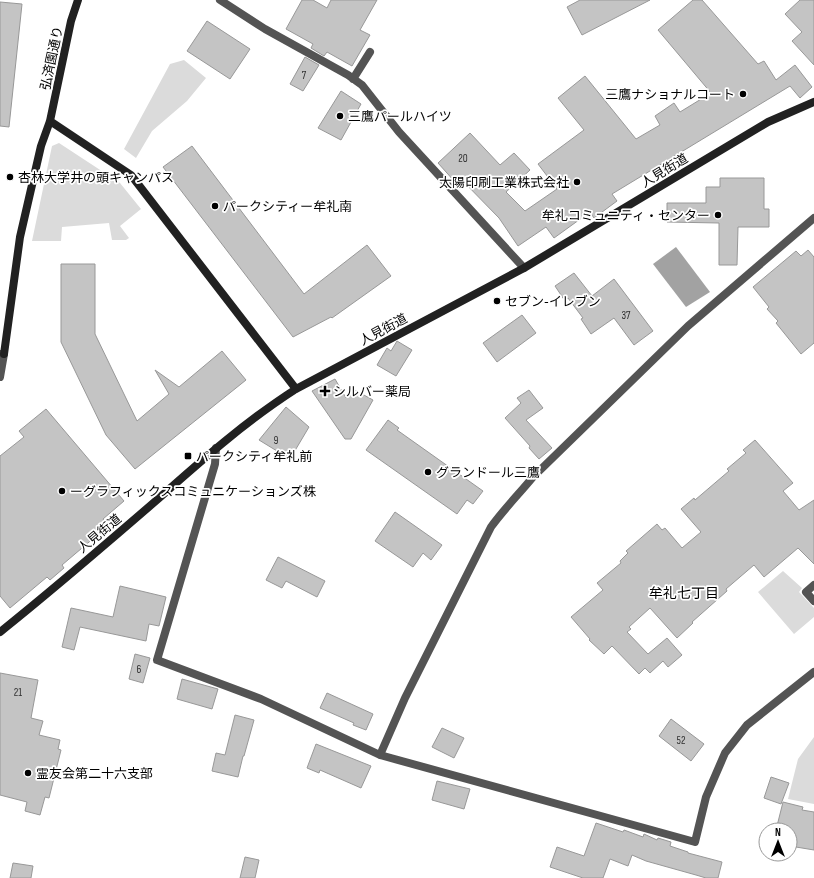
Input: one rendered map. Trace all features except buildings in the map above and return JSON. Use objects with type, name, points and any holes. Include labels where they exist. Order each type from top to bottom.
[{"type":"main road","name":"弘済園通り","points":[[2,354],[20,237],[41,146],[50,121],[71,21],[78,0]]},
{"type":"main road","name":"人見街道","points":[[0,632],[108,542],[216,448],[276,402],[296,389],[524,268],[739,138],[768,122],[814,102]]},
{"type":"main road","points":[[50,121],[131,175],[296,389]]},
{"type":"street","points":[[220,0],[265,29],[353,78],[362,85],[399,132],[524,268]]},
{"type":"street","points":[[353,78],[370,52]]},
{"type":"street","points":[[380,755],[405,698],[491,527],[501,513],[533,477],[682,331],[814,218]]},
{"type":"street","points":[[0,377],[2,354]]},
{"type":"street","points":[[216,448],[215,464],[157,660],[261,699],[380,755],[695,842],[706,797],[725,752],[747,725],[814,672]]},
{"type":"street","points":[[814,585],[806,592],[814,601]]},
{"type":"shaded area","points":[[184,60],[206,78],[187,101],[152,131],[136,158],[124,149],[170,64]]},
{"type":"shaded area","points":[[59,143],[120,183],[141,209],[120,226],[129,238],[126,240],[112,240],[109,223],[62,227],[61,241],[32,241],[52,146]]},
{"type":"shaded area","points":[[676,247],[710,292],[686,307],[653,264]]},
{"type":"shaded area","points":[[783,571],[802,588],[799,592],[814,608],[814,617],[794,634],[758,592]]},
{"type":"shaded area","points":[[814,737],[814,804],[788,799],[798,759]]},
{"type":"place","name":"三鷹ナショナルコート","points":[[743,94]]},
{"type":"place","name":"三鷹パールハイツ","points":[[340,116]]},
{"type":"place","name":"杏林大学井の頭キャンパス","points":[[10,177]]},
{"type":"place","name":"太陽印刷工業株式会社","points":[[577,182]]},
{"type":"place","name":"パークシティー牟礼南","points":[[215,206]]},
{"type":"place","name":"牟礼コミュニティ・センター","points":[[718,215]]},
{"type":"place","name":"セブン-イレブン","points":[[497,301]]},
{"type":"place","name":"シルバー薬局","points":[[325,391]]},
{"type":"place","name":"パークシティ牟礼前","points":[[188,456]]},
{"type":"place","name":"グランドール三鷹","points":[[428,472]]},
{"type":"place","name":"ーグラフィックスコミュニケーションズ株","points":[[62,491]]},
{"type":"place","name":"霊友会第二十六支部","points":[[28,773]]},
{"type":"district","name":"牟礼七丁目","points":[[684,593]]}]
